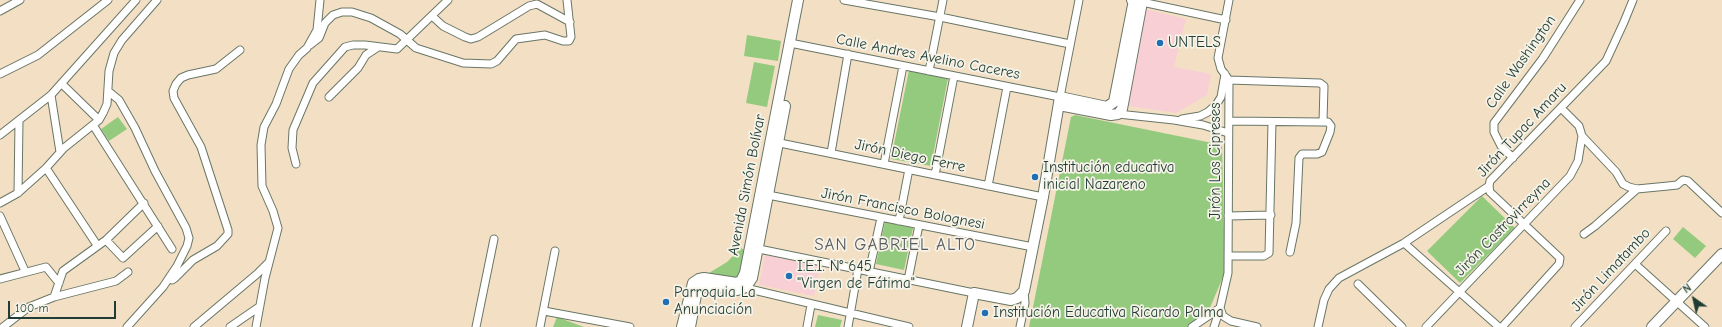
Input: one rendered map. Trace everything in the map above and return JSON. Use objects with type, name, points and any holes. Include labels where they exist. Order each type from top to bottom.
[{"type":"street","points":[[0,11],[20,0]]},
{"type":"street","points":[[0,74],[38,55],[108,0]]},
{"type":"street","points":[[0,135],[51,95],[136,0]]},
{"type":"street","points":[[0,203],[18,193],[46,168],[60,152],[104,114],[107,104],[108,70],[114,53],[122,40],[157,0]]},
{"type":"street","points":[[307,48],[317,30],[320,0]]},
{"type":"street","points":[[296,164],[292,148],[292,136],[313,83],[345,47],[353,45],[378,46],[397,49],[448,0]]},
{"type":"street","points":[[256,327],[259,306],[278,228],[262,186],[262,140],[268,117],[276,104],[289,68],[299,55],[319,38],[325,23],[333,15],[342,12],[352,12],[371,18],[400,34],[416,48],[463,63],[491,64],[497,61],[516,39],[545,35],[563,41],[569,41],[571,37],[567,0]]},
{"type":"street","name":"Avenida Simón Bolívar","points":[[793,44],[798,0]]},
{"type":"street","name":"Avenida Simón Bolívar","points":[[740,286],[749,284],[752,278],[754,248],[774,142],[793,44],[805,0]]},
{"type":"street","points":[[844,0],[1070,44]]},
{"type":"street","points":[[929,71],[943,0]]},
{"type":"street","points":[[1020,327],[1026,297],[1024,291],[1043,197],[1059,101],[1079,0]]},
{"type":"street","points":[[1059,101],[1107,107],[1114,102],[1137,0]]},
{"type":"street","points":[[1137,0],[1226,20]]},
{"type":"street","points":[[1118,114],[1122,109],[1137,0]]},
{"type":"street","points":[[1230,0],[1218,58],[1221,69],[1229,80],[1320,83],[1324,86],[1323,122]]},
{"type":"street","name":"Calle Washington","points":[[1513,158],[1501,146],[1494,132],[1494,123],[1543,58],[1580,0]]},
{"type":"street","name":"Jirón Tupac Amaru","points":[[1318,327],[1324,300],[1329,289],[1339,278],[1404,244],[1489,186],[1490,181],[1606,61],[1633,0]]},
{"type":"street","points":[[432,16],[443,26],[471,39],[478,37],[529,6],[537,4],[570,22]]},
{"type":"street","name":"Calle Andres Avelino Caceres","points":[[793,44],[1007,87],[1059,101]]},
{"type":"street","points":[[329,97],[358,68],[366,55],[378,46]]},
{"type":"street","points":[[169,279],[172,280],[175,278],[193,260],[217,246],[228,234],[201,147],[174,98],[173,91],[181,78],[216,69],[240,50]]},
{"type":"street","points":[[832,153],[848,54]]},
{"type":"street","points":[[884,164],[903,66]]},
{"type":"street","points":[[1174,120],[1191,118],[1208,112],[1216,105],[1221,97],[1225,74]]},
{"type":"street","points":[[935,175],[954,76]]},
{"type":"street","name":"Jirón Los Cipreses","points":[[1214,327],[1228,274],[1229,80]]},
{"type":"street","points":[[62,84],[96,122],[172,249]]},
{"type":"street","points":[[988,186],[1007,87]]},
{"type":"street","points":[[108,91],[119,100],[135,128],[155,171],[186,228],[189,238],[178,266],[169,279],[127,327]]},
{"type":"street","points":[[51,95],[60,152]]},
{"type":"street","points":[[1059,101],[1111,116],[1118,114],[1174,120],[1203,125],[1228,133]]},
{"type":"street","points":[[1561,108],[1579,126],[1582,136],[1616,172],[1623,184],[1637,189],[1677,185],[1683,180],[1688,181],[1722,213]]},
{"type":"street","points":[[18,193],[19,121]]},
{"type":"street","points":[[1229,121],[1328,122],[1331,126],[1322,152],[1318,154],[1302,154],[1298,158],[1296,223],[1290,252]]},
{"type":"street","points":[[1229,256],[1264,256],[1269,253],[1272,122]]},
{"type":"street","name":"Jirón Castrovirreyna","points":[[1426,327],[1570,176],[1578,161],[1582,136]]},
{"type":"street","name":"Avenida Simón Bolívar","points":[[754,248],[768,196],[774,142]]},
{"type":"street","name":"Jirón Diego Ferre","points":[[774,142],[1043,197]]},
{"type":"street","points":[[46,168],[98,245]]},
{"type":"street","points":[[899,222],[909,169]]},
{"type":"street","points":[[1404,244],[1500,327],[1559,264],[1560,258],[1490,192],[1489,186]]},
{"type":"street","points":[[1584,234],[1600,222],[1637,189]]},
{"type":"street","name":"Jirón Francisco Bolognesi","points":[[768,196],[1033,247]]},
{"type":"street","points":[[54,296],[63,271],[106,240],[144,203]]},
{"type":"street","points":[[1228,216],[1271,215]]},
{"type":"street","points":[[0,216],[25,271]]},
{"type":"street","points":[[869,272],[881,218]]},
{"type":"street","points":[[908,280],[919,225]]},
{"type":"street","points":[[106,240],[124,258],[158,226]]},
{"type":"street","name":"Jirón Limatambo","points":[[1575,327],[1666,232]]},
{"type":"street","points":[[476,327],[494,239]]},
{"type":"street","points":[[754,248],[1011,300],[1017,298],[1024,291]]},
{"type":"street","points":[[540,327],[555,252]]},
{"type":"street","points":[[1652,327],[1678,302],[1722,254]]},
{"type":"street","points":[[194,327],[258,274],[270,262]]},
{"type":"street","points":[[1635,264],[1705,327]]},
{"type":"street","points":[[1,277],[46,267],[59,283]]},
{"type":"street","points":[[848,327],[858,270]]},
{"type":"street","points":[[3,327],[29,307],[54,296],[116,281],[128,272]]},
{"type":"street","points":[[682,327],[693,283],[700,278],[740,286],[812,305],[909,327]]},
{"type":"street","points":[[1358,284],[1402,327]]},
{"type":"street","points":[[690,327],[696,295],[701,288],[708,285],[737,290],[740,286]]},
{"type":"street","points":[[967,327],[974,293]]},
{"type":"street","points":[[807,327],[812,305]]},
{"type":"street","points":[[230,327],[259,306]]},
{"type":"street","points":[[1192,327],[1220,308],[1223,316],[1231,324],[1257,327]]},
{"type":"street","points":[[544,311],[630,327]]},
{"type":"shaded area","name":"UNTELS","points":[[1145,9],[1186,19],[1174,67],[1211,74],[1207,95],[1176,113],[1128,106]]},
{"type":"shaded area","name":"I.E.I. N° 645 \"Virgen de Fátima\"","points":[[765,255],[820,266],[814,296],[759,285]]},
{"type":"green space","points":[[747,35],[781,41],[778,61],[744,56]]},
{"type":"green space","points":[[754,62],[775,66],[767,107],[746,103]]},
{"type":"green space","points":[[909,70],[948,78],[931,166],[891,159]]},
{"type":"green space","points":[[1075,115],[1222,145],[1225,272],[1207,315],[1189,327],[1029,327],[1071,117]]},
{"type":"green space","points":[[118,117],[127,129],[109,141],[101,129]]},
{"type":"green space","points":[[1482,196],[1515,228],[1460,283],[1427,251]]},
{"type":"green space","points":[[885,222],[913,228],[904,270],[876,264]]},
{"type":"green space","points":[[1683,227],[1706,246],[1695,258],[1673,239]]},
{"type":"green space","points":[[741,248],[744,250],[740,276],[737,278],[709,273],[727,262]]},
{"type":"green space","points":[[818,315],[842,320],[840,327],[815,327]]},
{"type":"green space","points":[[557,317],[584,327],[553,327]]},
{"type":"place","name":"UNTELS","points":[[1160,43]]},
{"type":"place","name":"Institución educativa inicial Nazareno","points":[[1035,177]]},
{"type":"place","name":"I.E.I. N° 645 \"Virgen de Fátima\"","points":[[789,276]]},
{"type":"place","name":"Parroquia La Anunciación","points":[[666,302]]},
{"type":"place","name":"Institución Educativa Ricardo Palma","points":[[985,313]]},
{"type":"district","name":"SAN GABRIEL ALTO","points":[[895,245]]}]
